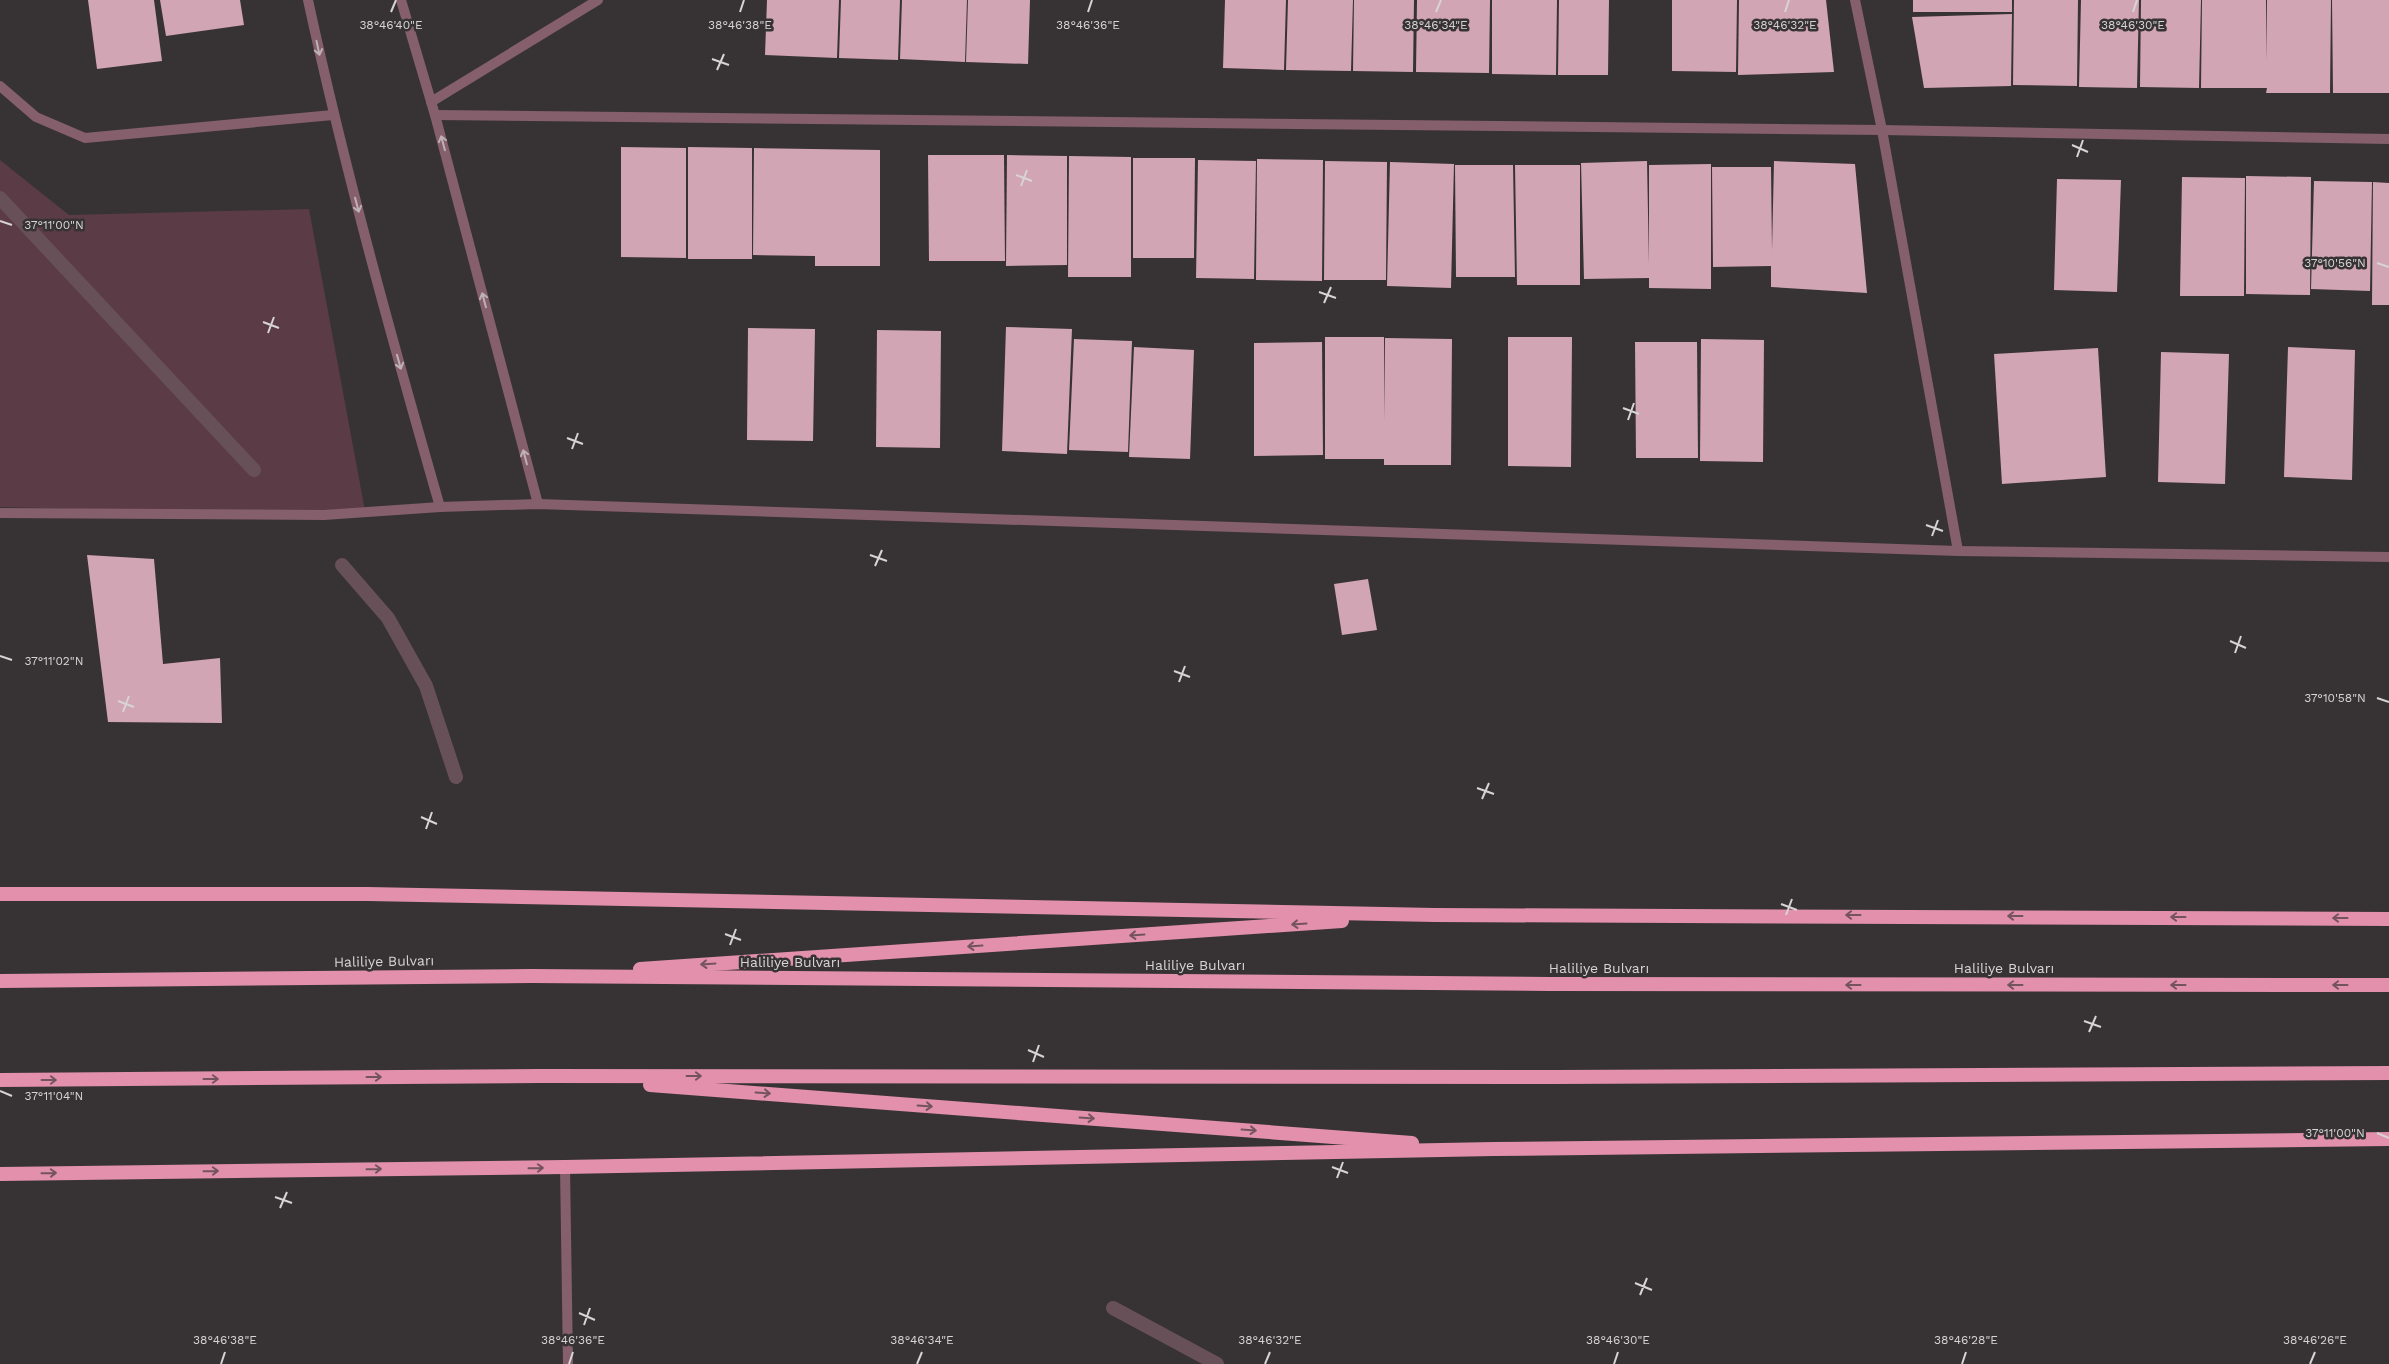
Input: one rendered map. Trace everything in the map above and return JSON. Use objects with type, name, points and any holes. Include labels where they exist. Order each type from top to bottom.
[{"type":"highway","points":[[0,894],[368,894],[1435,915],[2389,919]]},
{"type":"highway","points":[[532,976],[1435,915]]},
{"type":"highway","name":"Haliliye Bulvarı","points":[[0,981],[532,976],[1550,984],[2389,985]]},
{"type":"highway","points":[[0,1080],[540,1076],[1555,1077],[2389,1073]]},
{"type":"highway","points":[[540,1076],[1494,1149]]},
{"type":"highway","points":[[0,1174],[565,1167],[1494,1149],[2389,1139]]},
{"type":"street","points":[[308,0],[333,116],[395,349],[440,507]]},
{"type":"street","points":[[401,0],[435,115],[538,504]]},
{"type":"street","points":[[431,102],[598,0]]},
{"type":"street","points":[[1855,0],[1882,130],[1958,551]]},
{"type":"street","points":[[0,86],[36,117],[85,138],[333,116]]},
{"type":"street","points":[[435,115],[1882,130],[2389,139]]},
{"type":"street","points":[[0,513],[324,515],[440,507],[538,504],[1958,551],[2389,557]]},
{"type":"street","points":[[565,1167],[568,1364]]},
{"type":"shaded area","points":[[0,160],[69,215],[309,209],[366,516],[0,507]]},
{"type":"building","points":[[88,0],[154,0],[162,61],[97,69]]},
{"type":"building","points":[[160,0],[240,0],[244,25],[166,36]]},
{"type":"building","points":[[767,0],[839,0],[837,58],[765,55]]},
{"type":"building","points":[[841,0],[900,0],[898,60],[839,58]]},
{"type":"building","points":[[902,0],[967,0],[965,62],[900,59]]},
{"type":"building","points":[[968,0],[1030,0],[1028,64],[966,62]]},
{"type":"building","points":[[1225,0],[1286,0],[1284,70],[1223,68]]},
{"type":"building","points":[[1288,0],[1353,0],[1351,71],[1286,70]]},
{"type":"building","points":[[1354,0],[1414,0],[1413,72],[1353,71]]},
{"type":"building","points":[[1417,0],[1490,0],[1489,73],[1416,72]]},
{"type":"building","points":[[1492,0],[1557,0],[1556,75],[1492,74]]},
{"type":"building","points":[[1559,0],[1609,0],[1608,75],[1558,75]]},
{"type":"building","points":[[1672,0],[1737,0],[1736,72],[1672,71]]},
{"type":"building","points":[[1739,0],[1826,0],[1834,72],[1738,75]]},
{"type":"building","points":[[1913,0],[2012,0],[2012,12],[1913,12]]},
{"type":"building","points":[[2014,0],[2078,0],[2077,86],[2013,85]]},
{"type":"building","points":[[2081,0],[2139,0],[2137,88],[2079,87]]},
{"type":"building","points":[[2141,0],[2201,0],[2199,88],[2140,87]]},
{"type":"building","points":[[2202,0],[2266,0],[2267,61],[2267,0],[2331,0],[2330,93],[2266,93],[2267,88],[2201,88]]},
{"type":"building","points":[[2332,0],[2389,0],[2389,93],[2333,93]]},
{"type":"building","points":[[2012,14],[2011,86],[1924,88],[1912,17]]},
{"type":"building","points":[[621,147],[686,148],[686,258],[621,257]]},
{"type":"building","points":[[688,147],[752,148],[752,259],[688,259]]},
{"type":"building","points":[[754,148],[880,150],[880,266],[815,266],[815,256],[753,255]]},
{"type":"building","points":[[928,155],[1004,155],[1005,261],[929,261]]},
{"type":"building","points":[[1007,155],[1067,156],[1067,265],[1006,266]]},
{"type":"building","points":[[1069,156],[1131,157],[1131,277],[1068,277]]},
{"type":"building","points":[[1133,158],[1195,158],[1194,258],[1133,258]]},
{"type":"building","points":[[1257,159],[1323,160],[1322,281],[1256,280]]},
{"type":"building","points":[[1198,160],[1256,161],[1254,279],[1196,278]]},
{"type":"building","points":[[1325,161],[1387,162],[1386,280],[1324,280]]},
{"type":"building","points":[[1647,161],[1649,264],[1649,165],[1711,164],[1711,289],[1649,288],[1649,278],[1584,279],[1581,163]]},
{"type":"building","points":[[1774,161],[1855,164],[1867,293],[1771,287],[1771,266],[1713,267],[1712,167],[1771,167],[1772,250]]},
{"type":"building","points":[[1390,162],[1454,164],[1451,288],[1387,286]]},
{"type":"building","points":[[1455,165],[1513,165],[1515,277],[1456,277]]},
{"type":"building","points":[[1515,165],[1580,165],[1580,285],[1517,285]]},
{"type":"building","points":[[2246,176],[2311,177],[2310,295],[2246,294]]},
{"type":"building","points":[[2182,177],[2245,178],[2244,296],[2180,296]]},
{"type":"building","points":[[2057,179],[2121,180],[2117,292],[2054,290]]},
{"type":"building","points":[[2314,181],[2372,182],[2370,291],[2311,289]]},
{"type":"building","points":[[2373,182],[2389,183],[2389,305],[2372,305]]},
{"type":"building","points":[[1006,327],[1072,329],[1067,454],[1002,451]]},
{"type":"building","points":[[748,328],[815,329],[813,441],[747,440]]},
{"type":"building","points":[[877,330],[941,331],[940,448],[876,447]]},
{"type":"building","points":[[1325,337],[1384,337],[1384,421],[1385,338],[1452,339],[1451,465],[1384,465],[1384,459],[1325,459]]},
{"type":"building","points":[[1508,337],[1572,337],[1571,467],[1508,466]]},
{"type":"building","points":[[1074,339],[1132,341],[1128,452],[1069,450]]},
{"type":"building","points":[[1701,339],[1764,340],[1763,462],[1700,461]]},
{"type":"building","points":[[1322,342],[1323,455],[1254,456],[1254,343]]},
{"type":"building","points":[[1635,342],[1697,342],[1698,458],[1636,458]]},
{"type":"building","points":[[1134,347],[1194,350],[1190,459],[1129,457]]},
{"type":"building","points":[[2288,347],[2355,350],[2352,480],[2284,477]]},
{"type":"building","points":[[2098,348],[2106,477],[2002,484],[1994,354]]},
{"type":"building","points":[[2161,352],[2229,354],[2225,484],[2158,482]]},
{"type":"building","points":[[87,555],[154,559],[163,664],[220,658],[222,723],[108,722]]},
{"type":"building","points":[[1368,579],[1377,630],[1342,635],[1334,584]]},
{"type":"waterway","points":[[0,198],[254,470]]},
{"type":"waterway","points":[[342,565],[388,618],[426,686],[456,777]]},
{"type":"waterway","points":[[1113,1308],[1217,1364]]}]
